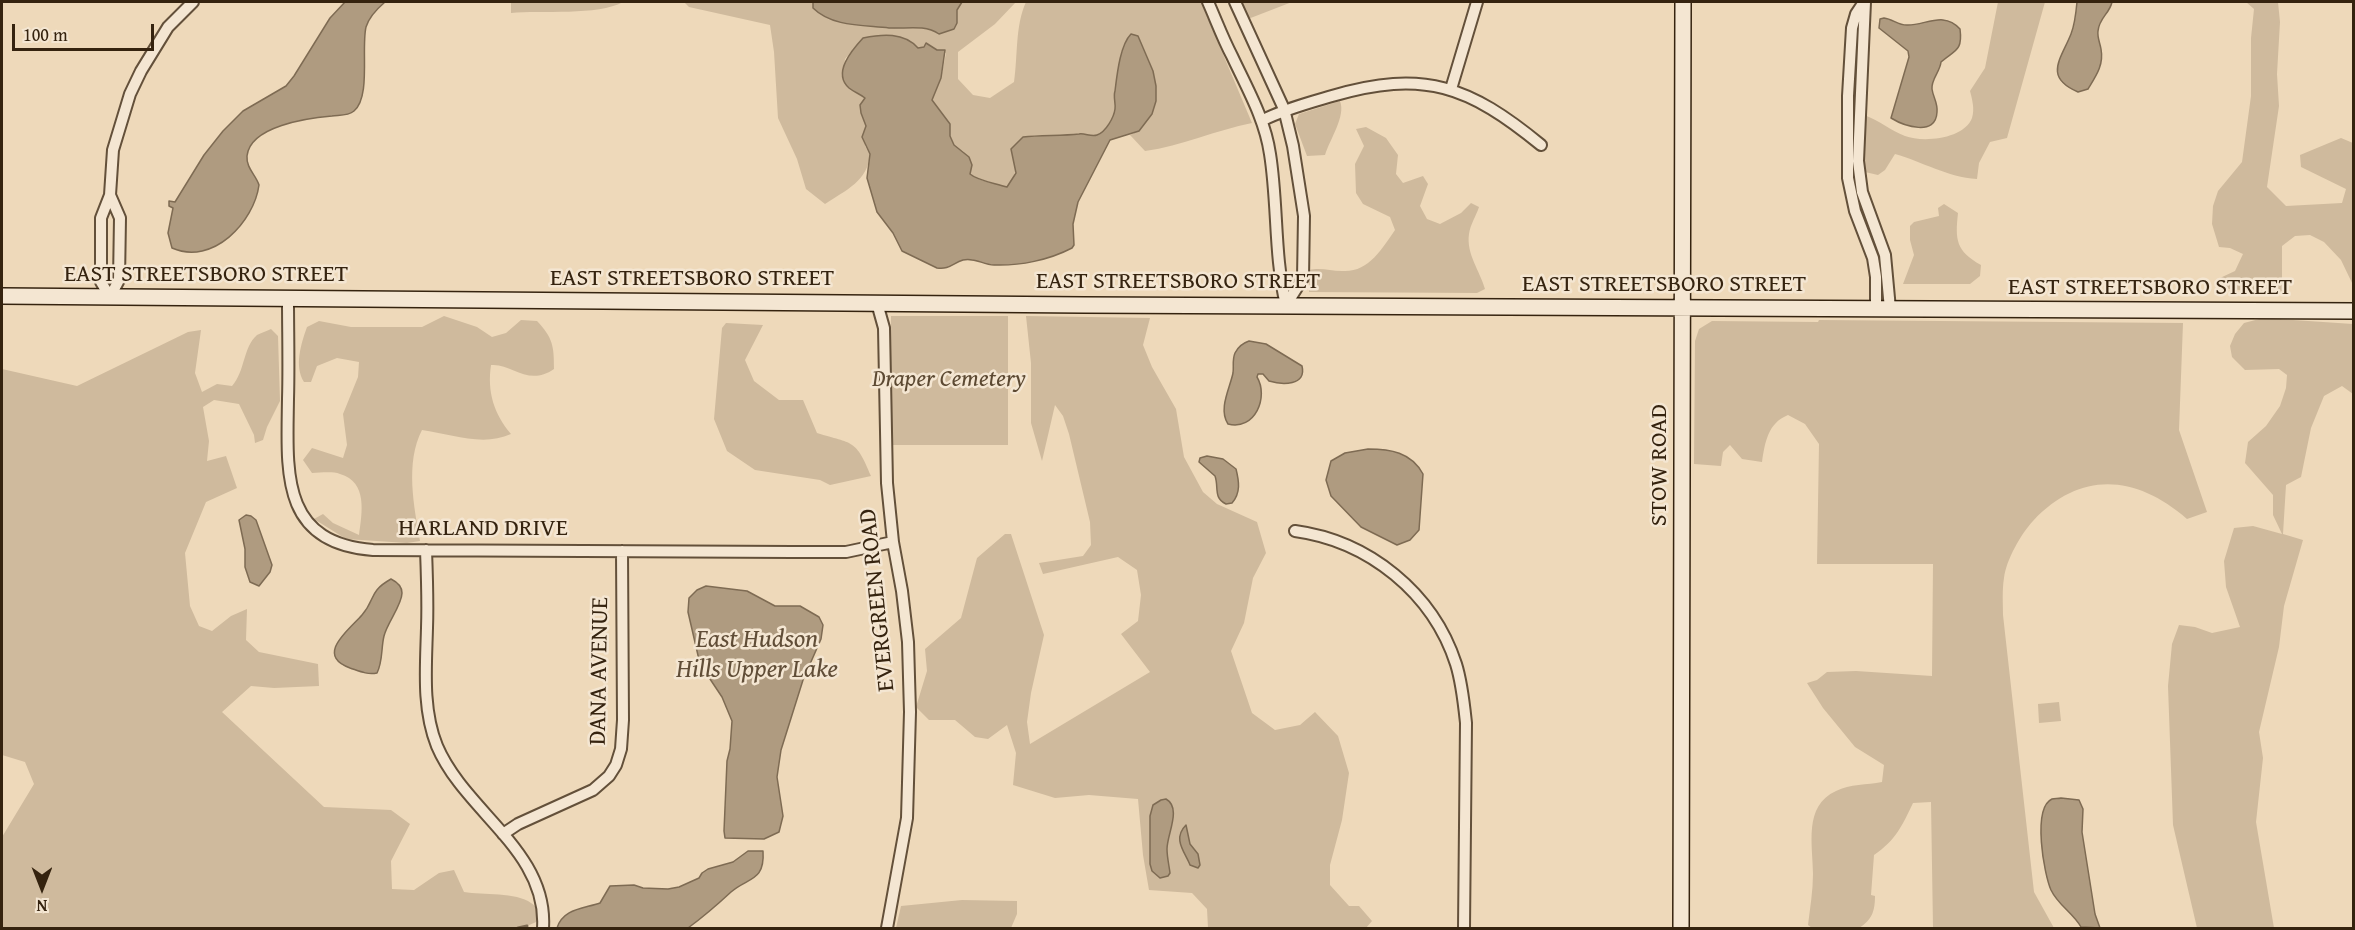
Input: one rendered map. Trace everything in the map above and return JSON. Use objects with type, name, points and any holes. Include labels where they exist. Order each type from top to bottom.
[{"type":"main road","name":"STOW ROAD","points":[[1681,928],[1683,2]]},
{"type":"main road","name":"EAST STREETSBORO STREET","points":[[2,296],[2354,311]]},
{"type":"street","points":[[110,195],[120,218],[120,228],[119,280],[110,297],[100,282],[101,218],[110,195],[113,150],[130,94],[153,50],[168,27],[193,2]]},
{"type":"street","points":[[1208,2],[1263,120],[1270,153],[1278,225],[1280,281],[1286,305]]},
{"type":"street","points":[[1235,2],[1284,109],[1293,146],[1304,216],[1303,278],[1286,305]]},
{"type":"street","points":[[1451,89],[1478,2]]},
{"type":"street","points":[[1864,2],[1854,20],[1850,57],[1853,168],[1885,255],[1883,309]]},
{"type":"street","points":[[1853,109],[1861,58],[1864,2]]},
{"type":"street","points":[[1850,57],[1861,58]]},
{"type":"street","points":[[1263,120],[1284,109],[1377,84],[1418,83],[1451,89],[1487,105],[1508,118],[1541,145]]},
{"type":"street","name":"HARLAND DRIVE","points":[[288,299],[289,472],[294,497],[299,510],[312,527],[338,544],[374,550],[846,552],[893,542]]},
{"type":"street","name":"EVERGREEN ROAD","points":[[877,303],[884,328],[887,472],[893,542],[908,642],[910,782],[907,818],[887,928]]},
{"type":"street","points":[[1295,531],[1326,537],[1350,546],[1387,568],[1424,604],[1444,634],[1456,664],[1466,723],[1464,928]]},
{"type":"street","points":[[426,550],[428,598],[426,685],[433,734],[446,764],[460,785],[503,834],[535,879],[542,905],[543,928]]},
{"type":"street","name":"DANA AVENUE","points":[[503,834],[518,824],[593,790],[609,776],[616,765],[621,749],[623,720],[622,551]]},
{"type":"green space","points":[[511,2],[623,2],[584,11],[511,13]]},
{"type":"green space","points":[[684,2],[1016,2],[995,24],[958,52],[958,79],[973,95],[990,98],[1014,82],[1018,31],[1026,2],[1201,2],[1252,123],[1172,146],[1145,151],[1130,135],[1138,131],[1151,112],[1155,101],[1155,80],[1138,36],[1131,34],[1121,53],[1114,93],[1114,113],[1106,128],[1095,135],[1023,137],[1016,170],[1007,187],[982,180],[971,174],[963,151],[956,149],[950,136],[950,124],[932,100],[941,78],[946,53],[918,48],[889,36],[863,38],[845,59],[843,72],[856,93],[866,98],[860,105],[866,126],[865,146],[870,154],[868,163],[855,184],[825,204],[806,189],[797,159],[778,118],[770,25],[689,7]]},
{"type":"green space","points":[[1240,2],[1292,2],[1248,19]]},
{"type":"green space","points":[[1998,2],[2045,2],[2007,138],[1990,142],[1979,163],[1977,179],[1945,172],[1895,154],[1885,170],[1878,175],[1865,172],[1864,115],[1900,134],[1922,139],[1952,135],[1968,125],[1973,111],[1970,91],[1985,68]]},
{"type":"green space","points":[[2246,2],[2278,2],[2280,22],[2277,74],[2279,106],[2267,187],[2286,206],[2342,203],[2346,189],[2301,167],[2300,155],[2341,138],[2353,143],[2353,285],[2341,260],[2324,242],[2310,235],[2295,236],[2282,246],[2282,294],[2219,288],[2220,278],[2235,271],[2243,254],[2230,248],[2219,247],[2212,224],[2213,206],[2218,191],[2242,162],[2251,96],[2251,38],[2254,9]]},
{"type":"green space","points":[[1340,101],[1341,114],[1325,155],[1307,156],[1295,124],[1299,114]]},
{"type":"green space","points":[[1366,127],[1386,138],[1398,155],[1396,174],[1403,183],[1423,176],[1428,184],[1420,206],[1427,219],[1440,224],[1461,213],[1471,203],[1479,207],[1471,227],[1469,241],[1471,255],[1485,289],[1477,293],[1309,292],[1309,270],[1351,271],[1359,268],[1373,258],[1395,230],[1390,217],[1363,204],[1356,193],[1355,164],[1364,146],[1356,129]]},
{"type":"green space","points":[[1944,204],[1958,213],[1957,238],[1959,244],[1966,255],[1981,265],[1980,276],[1970,284],[1903,284],[1914,255],[1910,240],[1910,226],[1914,222],[1939,216],[1938,208]]},
{"type":"green space","points":[[444,316],[477,327],[492,337],[506,333],[521,320],[537,321],[552,343],[554,369],[536,376],[499,365],[491,365],[490,384],[493,402],[500,419],[511,434],[500,438],[478,440],[422,430],[412,470],[420,541],[407,543],[346,539],[314,519],[323,514],[333,523],[359,535],[362,508],[359,491],[349,478],[337,473],[312,473],[303,460],[312,448],[343,458],[347,445],[343,414],[358,377],[359,362],[337,358],[317,366],[311,382],[304,382],[299,362],[307,327],[319,321],[351,327],[422,327]]},
{"type":"green space","name":"Draper Cemetery","points":[[891,316],[1008,316],[1008,445],[890,445]]},
{"type":"green space","points":[[1026,316],[1150,318],[1143,345],[1152,367],[1176,409],[1184,457],[1203,492],[1217,504],[1257,522],[1266,553],[1253,578],[1244,623],[1231,651],[1252,713],[1275,730],[1300,725],[1315,712],[1338,736],[1349,773],[1342,820],[1330,865],[1330,885],[1349,906],[1359,906],[1372,921],[1366,928],[1208,928],[1207,909],[1192,893],[1149,890],[1138,799],[1089,795],[1055,798],[1013,785],[1016,753],[1007,725],[988,739],[975,737],[955,720],[929,720],[916,707],[927,671],[925,649],[961,618],[977,558],[1005,534],[1011,534],[1044,635],[1027,722],[1030,744],[1150,672],[1121,634],[1138,621],[1141,595],[1137,570],[1118,557],[1043,574],[1039,563],[1083,556],[1091,545],[1090,522],[1069,434],[1063,416],[1055,405],[1042,461],[1031,423],[1031,363]]},
{"type":"green space","points":[[2263,318],[2353,324],[2353,394],[2342,386],[2324,396],[2311,428],[2301,477],[2286,485],[2283,534],[2303,540],[2284,606],[2279,647],[2259,732],[2263,758],[2256,822],[2274,928],[2197,928],[2173,825],[2168,686],[2172,644],[2179,625],[2195,627],[2212,633],[2240,627],[2226,587],[2224,561],[2234,528],[2253,526],[2282,534],[2273,515],[2273,495],[2245,463],[2248,442],[2266,426],[2280,406],[2286,388],[2287,375],[2279,369],[2245,370],[2232,357],[2230,346],[2235,334],[2244,323]]},
{"type":"green space","points":[[1819,320],[2183,323],[2179,430],[2207,512],[2187,519],[2168,504],[2129,487],[2109,484],[2089,486],[2070,493],[2051,504],[2033,521],[2015,548],[2005,571],[2003,615],[2034,892],[2054,928],[1933,928],[1931,802],[1913,803],[1898,832],[1874,855],[1871,895],[1875,896],[1875,901],[1872,915],[1867,922],[1859,928],[1812,928],[1808,925],[1813,880],[1812,827],[1818,806],[1841,789],[1882,782],[1884,765],[1855,747],[1823,708],[1807,683],[1817,680],[1827,672],[1856,671],[1932,676],[1933,564],[1817,564],[1819,444],[1805,424],[1788,415],[1781,418],[1772,428],[1766,440],[1762,462],[1742,459],[1730,445],[1723,452],[1721,466],[1694,464],[1695,341],[1699,329],[1712,321],[1818,322]]},
{"type":"green space","points":[[726,323],[763,325],[745,360],[754,381],[779,400],[803,400],[817,433],[852,445],[861,455],[871,476],[830,485],[820,480],[755,470],[727,451],[714,419],[722,328]]},
{"type":"green space","points":[[271,329],[278,336],[280,401],[263,440],[255,443],[254,435],[239,404],[214,400],[203,407],[209,441],[207,461],[226,456],[237,488],[206,502],[185,553],[190,606],[199,626],[212,631],[231,616],[247,609],[246,640],[259,652],[318,664],[319,686],[274,688],[251,686],[222,712],[324,807],[391,810],[410,824],[391,861],[392,889],[414,890],[439,873],[454,870],[464,892],[508,895],[525,899],[535,906],[543,919],[527,928],[2,928],[2,837],[34,784],[25,762],[2,755],[2,369],[77,386],[188,332],[201,330],[195,373],[202,392],[217,384],[232,386],[252,340],[257,335]]},
{"type":"green space","points":[[2059,702],[2061,721],[2039,723],[2038,704]]},
{"type":"green space","points":[[962,900],[1017,901],[1017,914],[1011,928],[896,928],[901,906]]},
{"type":"water","points":[[345,2],[385,2],[371,16],[366,27],[364,84],[359,104],[349,114],[282,125],[258,137],[247,156],[248,164],[259,185],[256,199],[240,226],[216,246],[202,251],[187,252],[172,248],[168,233],[173,208],[169,206],[169,201],[175,202],[204,155],[243,111],[286,86],[330,18]]},
{"type":"water","points":[[813,2],[962,2],[957,10],[957,23],[954,29],[939,34],[921,28],[889,28],[839,22],[829,19],[813,8]]},
{"type":"water","points":[[2077,2],[2112,2],[2099,26],[2098,36],[2102,55],[2099,70],[2088,89],[2078,92],[2067,86],[2058,74],[2060,59],[2072,30]]},
{"type":"water","points":[[1884,18],[1905,25],[1935,20],[1948,21],[1960,29],[1961,37],[1957,50],[1941,62],[1933,82],[1932,89],[1937,112],[1931,125],[1911,126],[1891,118],[1909,57],[1908,51],[1879,28],[1880,19]]},
{"type":"water","points":[[1131,34],[1138,36],[1153,71],[1156,101],[1152,114],[1139,131],[1110,140],[1078,202],[1073,224],[1074,245],[1072,248],[1054,256],[1024,263],[994,265],[967,259],[941,268],[902,251],[893,233],[877,212],[867,178],[870,154],[862,137],[866,126],[860,105],[865,98],[849,88],[842,76],[846,62],[863,38],[899,37],[918,48],[924,47],[926,43],[937,50],[945,50],[941,78],[932,100],[950,124],[950,136],[954,145],[969,157],[972,165],[970,174],[1007,187],[1016,173],[1011,149],[1023,137],[1095,135],[1106,128],[1115,109],[1114,93],[1124,45]]},
{"type":"water","points":[[1249,341],[1266,344],[1302,366],[1303,373],[1297,381],[1286,383],[1269,381],[1263,374],[1258,374],[1261,394],[1257,411],[1246,422],[1237,425],[1228,424],[1224,405],[1233,373],[1234,356],[1239,347]]},
{"type":"water","points":[[1368,449],[1392,451],[1406,456],[1423,474],[1419,530],[1410,540],[1397,545],[1361,527],[1331,496],[1326,480],[1331,461],[1345,453]]},
{"type":"water","points":[[1207,456],[1223,459],[1236,469],[1238,491],[1232,503],[1226,504],[1219,499],[1215,476],[1199,462],[1200,458]]},
{"type":"water","points":[[246,515],[256,520],[272,565],[270,572],[259,586],[250,582],[245,567],[245,549],[239,520]]},
{"type":"water","points":[[391,579],[400,586],[401,598],[386,631],[377,673],[363,672],[340,663],[335,656],[338,642],[362,615],[375,592]]},
{"type":"water","name":"East Hudson Hills Upper Lake","points":[[706,586],[747,591],[775,606],[800,606],[819,617],[823,625],[821,639],[803,680],[781,750],[777,777],[783,816],[779,832],[764,839],[725,838],[727,761],[732,721],[722,697],[700,664],[688,612],[689,598],[697,590]]},
{"type":"water","points":[[1166,799],[1173,808],[1167,849],[1170,873],[1160,878],[1152,871],[1150,864],[1150,816],[1153,805]]},
{"type":"water","points":[[2052,799],[2079,800],[2083,809],[2082,832],[2095,914],[2100,928],[2081,927],[2061,905],[2048,882],[2041,842],[2042,815],[2046,805]]},
{"type":"water","points":[[1186,825],[1190,844],[1198,854],[1200,865],[1198,868],[1190,865],[1181,845],[1180,835]]},
{"type":"water","points":[[748,851],[763,851],[763,861],[758,874],[737,887],[688,928],[557,928],[568,913],[600,903],[610,886],[634,885],[643,888],[668,889],[679,887],[699,878],[708,869],[733,862]]},
{"type":"waterway","points":[[518,928],[527,926]]}]
